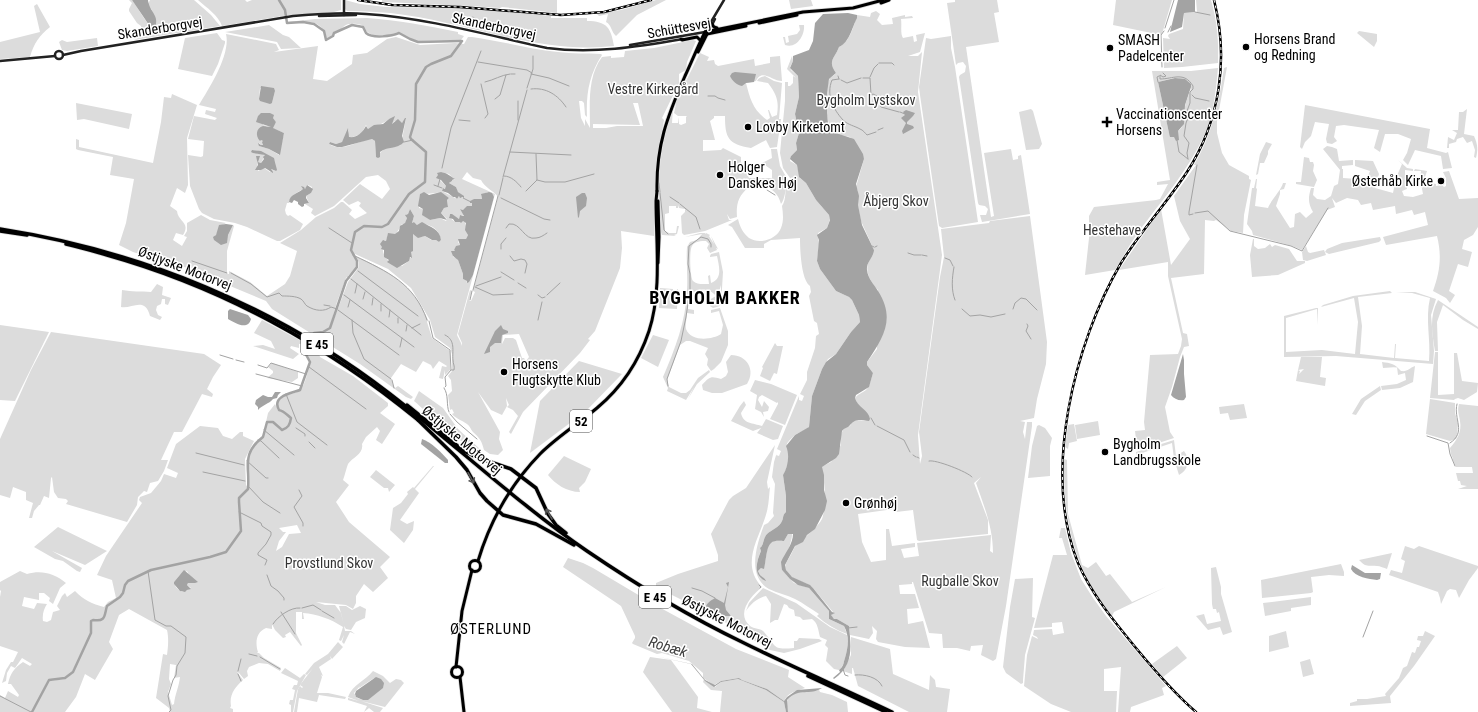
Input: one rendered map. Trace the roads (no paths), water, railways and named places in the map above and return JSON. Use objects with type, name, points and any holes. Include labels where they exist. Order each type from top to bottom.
[{"type":"highway","name":"Østjyske Motorvej","points":[[0,230],[71,242],[138,261],[225,295],[297,332],[359,371],[397,400],[516,498],[586,551],[661,598],[747,645],[892,712]]},
{"type":"highway","name":"Østjyske Motorvej","points":[[0,230],[69,244],[134,263],[224,298],[295,334],[326,353],[388,396],[510,497],[574,545],[638,587],[752,650],[886,712]]},
{"type":"highway","points":[[397,400],[400,400],[420,414],[464,451],[476,457],[505,466],[521,477],[538,492],[548,514],[556,525],[586,551]]},
{"type":"highway","points":[[417,419],[456,457],[467,470],[480,493],[498,511],[506,517],[536,524],[574,545]]},
{"type":"main road","points":[[344,0],[344,14]]},
{"type":"main road","points":[[706,33],[724,0]]},
{"type":"main road","name":"Schüttesvej","points":[[604,50],[681,39],[737,25],[802,12],[853,8],[883,0]]},
{"type":"main road","name":"Schüttesvej","points":[[604,50],[706,33],[803,14],[854,10],[889,0]]},
{"type":"main road","name":"Skanderborgvej","points":[[63,54],[288,17],[315,14],[380,15],[414,20],[547,48],[569,50],[604,50]]},
{"type":"main road","points":[[706,33],[716,15]]},
{"type":"main road","name":"Schüttesvej","points":[[712,24],[715,28],[737,25]]},
{"type":"main road","name":"52","points":[[473,571],[478,570],[481,567],[478,561],[488,530],[498,511],[521,477],[540,454],[598,407],[610,395],[630,371],[642,347],[652,319],[655,302],[657,269],[656,201],[658,162],[665,125],[675,97],[706,33]]},
{"type":"main road","name":"52","points":[[694,56],[706,33]]},
{"type":"main road","points":[[681,39],[697,38],[701,41]]},
{"type":"main road","points":[[0,61],[55,55],[58,51],[63,54],[59,59],[55,55]]},
{"type":"main road","name":"52","points":[[473,571],[470,568],[470,564],[474,560],[478,561]]},
{"type":"main road","name":"52","points":[[458,667],[462,611],[469,581],[473,571]]},
{"type":"main road","name":"52","points":[[458,667],[462,669],[463,672],[458,678]]},
{"type":"main road","name":"52","points":[[458,667],[453,669],[452,674],[454,677],[458,678],[464,712]]},
{"type":"waterway","points":[[279,0],[285,10],[287,23],[303,22],[314,24],[324,31],[326,40],[333,36],[334,33],[352,25],[363,27],[366,33],[373,36],[387,36],[399,33],[418,42],[461,41]]},
{"type":"waterway","points":[[1165,28],[1174,0]]},
{"type":"waterway","points":[[1195,12],[1210,15]]},
{"type":"waterway","points":[[473,17],[481,24],[501,33],[532,31]]},
{"type":"waterway","points":[[1168,32],[1171,26]]},
{"type":"waterway","points":[[1162,67],[1161,35],[1164,31]]},
{"type":"waterway","points":[[311,337],[314,333],[323,332],[330,328],[346,281],[357,267],[357,261],[351,250],[355,232],[364,226],[382,227],[388,224],[409,194],[425,182],[426,152],[410,137],[415,120],[416,84],[426,67],[451,56],[462,41]]},
{"type":"waterway","points":[[442,168],[451,128],[481,51]]},
{"type":"waterway","points":[[527,88],[533,69],[533,56]]},
{"type":"waterway","points":[[478,62],[527,70],[532,73]]},
{"type":"waterway","points":[[879,63],[892,63],[894,65]]},
{"type":"waterway","points":[[870,77],[874,68],[878,64]]},
{"type":"waterway","points":[[1163,73],[1166,76],[1163,77],[1160,75],[1160,79],[1182,77],[1190,81],[1193,86],[1193,89],[1190,92],[1190,103],[1187,111],[1188,118],[1184,136],[1189,143],[1187,153],[1188,159]]},
{"type":"waterway","points":[[485,82],[510,74]]},
{"type":"waterway","points":[[531,74],[549,78],[569,86]]},
{"type":"waterway","points":[[495,99],[500,95],[506,75]]},
{"type":"waterway","points":[[1158,82],[1157,77],[1159,76]]},
{"type":"waterway","points":[[841,80],[847,83],[861,78]]},
{"type":"waterway","points":[[863,78],[870,78],[871,95],[873,94],[877,96],[881,107],[899,112]]},
{"type":"waterway","points":[[839,79],[832,80],[830,86],[830,96],[839,116],[845,122],[861,129],[867,135],[876,132]]},
{"type":"waterway","points":[[481,84],[488,114],[485,118]]},
{"type":"waterway","points":[[531,89],[542,89],[551,93],[566,107]]},
{"type":"waterway","points":[[503,177],[527,90]]},
{"type":"waterway","points":[[1192,95],[1195,98],[1209,101]]},
{"type":"waterway","points":[[708,96],[715,96],[725,100]]},
{"type":"waterway","points":[[518,101],[518,120]]},
{"type":"waterway","points":[[900,112],[905,114]]},
{"type":"waterway","points":[[459,120],[470,121]]},
{"type":"waterway","points":[[878,130],[883,128]]},
{"type":"waterway","points":[[404,142],[413,140]]},
{"type":"waterway","points":[[1177,140],[1179,152],[1188,159]]},
{"type":"waterway","points":[[510,152],[571,155]]},
{"type":"waterway","points":[[526,191],[537,180],[536,154]]},
{"type":"waterway","points":[[1193,214],[1189,215],[1189,212],[1197,165]]},
{"type":"waterway","points":[[537,180],[545,182],[565,182],[594,174]]},
{"type":"waterway","points":[[504,176],[516,181],[521,187]]},
{"type":"waterway","points":[[499,195],[503,178]]},
{"type":"waterway","points":[[438,186],[440,179]]},
{"type":"waterway","points":[[659,183],[660,192]]},
{"type":"waterway","points":[[434,185],[442,188]]},
{"type":"waterway","points":[[767,190],[775,195]]},
{"type":"waterway","points":[[660,193],[664,230],[668,234]]},
{"type":"waterway","points":[[473,290],[498,196]]},
{"type":"waterway","points":[[670,197],[679,203]]},
{"type":"waterway","points":[[463,198],[471,202]]},
{"type":"waterway","points":[[501,198],[544,219],[550,220]]},
{"type":"waterway","points":[[680,204],[696,217],[700,229]]},
{"type":"waterway","points":[[1195,213],[1208,211],[1230,231],[1291,246],[1302,251],[1328,208]]},
{"type":"waterway","points":[[506,228],[509,224],[513,224],[520,228],[528,237],[532,238],[539,238],[547,233]]},
{"type":"waterway","points":[[329,228],[352,243]]},
{"type":"waterway","points":[[668,386],[667,379],[681,341],[686,317],[690,290],[690,274],[688,264],[689,246],[701,237],[708,239],[711,247]]},
{"type":"waterway","points":[[501,249],[501,244],[506,238]]},
{"type":"waterway","points":[[908,253],[921,255]]},
{"type":"waterway","points":[[922,255],[927,256]]},
{"type":"waterway","points":[[355,256],[398,280],[415,297],[422,307],[427,320]]},
{"type":"waterway","points":[[510,256],[514,261],[521,259],[525,260],[527,264],[525,273]]},
{"type":"waterway","points":[[945,258],[950,260],[953,266]]},
{"type":"waterway","points":[[192,261],[227,273]]},
{"type":"waterway","points":[[954,267],[952,284],[955,300]]},
{"type":"waterway","points":[[358,271],[418,316]]},
{"type":"waterway","points":[[501,272],[514,280]]},
{"type":"waterway","points":[[231,273],[251,284],[267,297],[279,293],[282,296],[299,298],[307,306],[316,310],[325,310],[331,307],[337,309]]},
{"type":"waterway","points":[[476,286],[501,277]]},
{"type":"waterway","points":[[351,279],[421,335]]},
{"type":"waterway","points":[[518,283],[526,288]]},
{"type":"waterway","points":[[547,295],[560,283]]},
{"type":"waterway","points":[[355,293],[357,284]]},
{"type":"waterway","points":[[475,287],[493,295],[513,294]]},
{"type":"waterway","points":[[470,300],[472,291]]},
{"type":"waterway","points":[[363,299],[365,292]]},
{"type":"waterway","points":[[344,295],[414,347]]},
{"type":"waterway","points":[[538,295],[542,298],[545,297]]},
{"type":"waterway","points":[[372,305],[373,298]]},
{"type":"waterway","points":[[1013,309],[1015,303],[1021,298],[1026,299],[1037,310]]},
{"type":"waterway","points":[[348,307],[350,300]]},
{"type":"waterway","points":[[538,320],[542,302]]},
{"type":"waterway","points":[[381,304],[381,311]]},
{"type":"waterway","points":[[324,305],[330,306]]},
{"type":"waterway","points":[[962,309],[970,316],[980,315],[991,317],[1005,314]]},
{"type":"waterway","points":[[338,310],[399,355]]},
{"type":"waterway","points":[[389,317],[390,310]]},
{"type":"waterway","points":[[398,318],[398,323]]},
{"type":"waterway","points":[[352,320],[353,333],[364,359],[391,379]]},
{"type":"waterway","points":[[429,321],[433,338],[450,350],[451,370],[445,377],[445,387]]},
{"type":"waterway","points":[[412,328],[420,324]]},
{"type":"waterway","points":[[1027,324],[1028,326],[1026,331],[1031,339]]},
{"type":"waterway","points":[[406,331],[407,325]]},
{"type":"waterway","points":[[445,335],[451,340],[453,346],[454,370],[451,370]]},
{"type":"waterway","points":[[400,347],[402,338]]},
{"type":"waterway","points":[[32,712],[49,680],[65,678],[73,672],[91,633],[91,621],[104,618],[107,606],[120,597],[128,581],[151,570],[226,552],[241,531],[239,498],[248,489],[249,455],[256,443],[263,437],[267,422],[273,422],[282,430],[289,424],[291,418],[279,410],[277,405],[280,398],[300,390],[310,362],[303,349],[306,344]]},
{"type":"waterway","points":[[220,355],[233,359]]},
{"type":"waterway","points":[[236,360],[244,362]]},
{"type":"waterway","points":[[258,365],[267,368],[271,363],[306,374]]},
{"type":"waterway","points":[[309,367],[366,409]]},
{"type":"waterway","points":[[256,374],[302,386]]},
{"type":"waterway","points":[[392,380],[394,388]]},
{"type":"waterway","points":[[444,388],[446,391],[449,412]]},
{"type":"waterway","points":[[286,394],[297,422],[327,445]]},
{"type":"waterway","points":[[1450,443],[1455,439],[1459,430],[1456,410],[1457,404]]},
{"type":"waterway","points":[[450,414],[477,439]]},
{"type":"waterway","points":[[871,418],[875,425]]},
{"type":"waterway","points":[[877,426],[904,440],[910,452]]},
{"type":"waterway","points":[[296,428],[305,434],[305,436]]},
{"type":"waterway","points":[[264,430],[294,455]]},
{"type":"waterway","points":[[1427,436],[1448,443],[1450,454],[1455,466]]},
{"type":"waterway","points":[[258,440],[279,458]]},
{"type":"waterway","points":[[309,442],[315,448]]},
{"type":"waterway","points":[[196,453],[244,465]]},
{"type":"waterway","points":[[247,461],[266,478],[268,478]]},
{"type":"waterway","points":[[929,461],[951,466],[972,477]]},
{"type":"waterway","points":[[203,472],[245,481]]},
{"type":"waterway","points":[[248,486],[263,502],[280,513]]},
{"type":"waterway","points":[[299,490],[302,496],[294,507],[303,523],[303,526]]},
{"type":"waterway","points":[[239,512],[261,523],[262,526],[271,532],[266,544],[258,553],[258,555],[267,560],[265,565]]},
{"type":"waterway","points":[[148,571],[155,620],[166,626],[171,626],[186,637],[185,653],[177,666],[176,675],[168,696],[171,710],[169,712]]},
{"type":"waterway","points":[[267,575],[271,586],[278,591],[284,600]]},
{"type":"waterway","points":[[759,585],[761,587],[760,588]]},
{"type":"waterway","points":[[692,588],[702,591],[715,598]]},
{"type":"waterway","points":[[302,608],[313,605],[321,610]]},
{"type":"waterway","points":[[273,624],[285,613],[293,609],[300,608]]},
{"type":"waterway","points":[[322,611],[334,618]]},
{"type":"waterway","points":[[1363,637],[1373,611]]},
{"type":"waterway","points":[[281,612],[295,634]]},
{"type":"waterway","points":[[848,628],[857,627]]},
{"type":"waterway","points":[[249,654],[257,656]]},
{"type":"waterway","points":[[260,657],[280,669]]},
{"type":"waterway","points":[[238,671],[241,659]]},
{"type":"waterway","points":[[843,669],[845,675],[848,676]]},
{"type":"waterway","points":[[238,674],[241,681]]},
{"type":"waterway","points":[[855,675],[874,678],[882,686]]},
{"type":"waterway","points":[[0,696],[31,712]]},
{"type":"railway","points":[[358,0],[392,5],[460,7],[561,15],[604,12],[651,0]]},
{"type":"railway","points":[[1196,712],[1165,682],[1136,648],[1104,607],[1084,575],[1078,563],[1068,528],[1063,490],[1063,450],[1068,410],[1077,370],[1089,331],[1104,295],[1129,251],[1187,172],[1207,132],[1214,111],[1221,67],[1221,45],[1214,0]]},
{"type":"place","name":"Horsens Brand og Redning","points":[[1246,47]]},
{"type":"place","name":"SMASH Padelcenter","points":[[1110,48]]},
{"type":"place","name":"Vaccinationscenter Horsens","points":[[1107,122]]},
{"type":"place","name":"Lovby Kirketomt","points":[[748,127]]},
{"type":"place","name":"Holger Danskes Høj","points":[[720,175]]},
{"type":"place","name":"Østerhåb Kirke","points":[[1441,181]]},
{"type":"place","name":"Horsens Flugtskytte Klub","points":[[504,372]]},
{"type":"place","name":"Bygholm Landbrugsskole","points":[[1105,452]]},
{"type":"place","name":"Grønhøj","points":[[846,503]]},
{"type":"district","name":"BYGHOLM BAKKER","points":[[725,298]]},
{"type":"district","name":"ØSTERLUND","points":[[491,629]]},
{"type":"park label","name":"Vestre Kirkegård","points":[[653,89]]},
{"type":"park label","name":"Bygholm Lystskov","points":[[866,100]]},
{"type":"park label","name":"Åbjerg Skov","points":[[896,201]]},
{"type":"park label","name":"Hestehave","points":[[1112,230]]},
{"type":"park label","name":"Provstlund Skov","points":[[329,563]]},
{"type":"park label","name":"Rugballe Skov","points":[[960,581]]},
{"type":"water label","name":"Robæk","points":[[668,647]]}]
